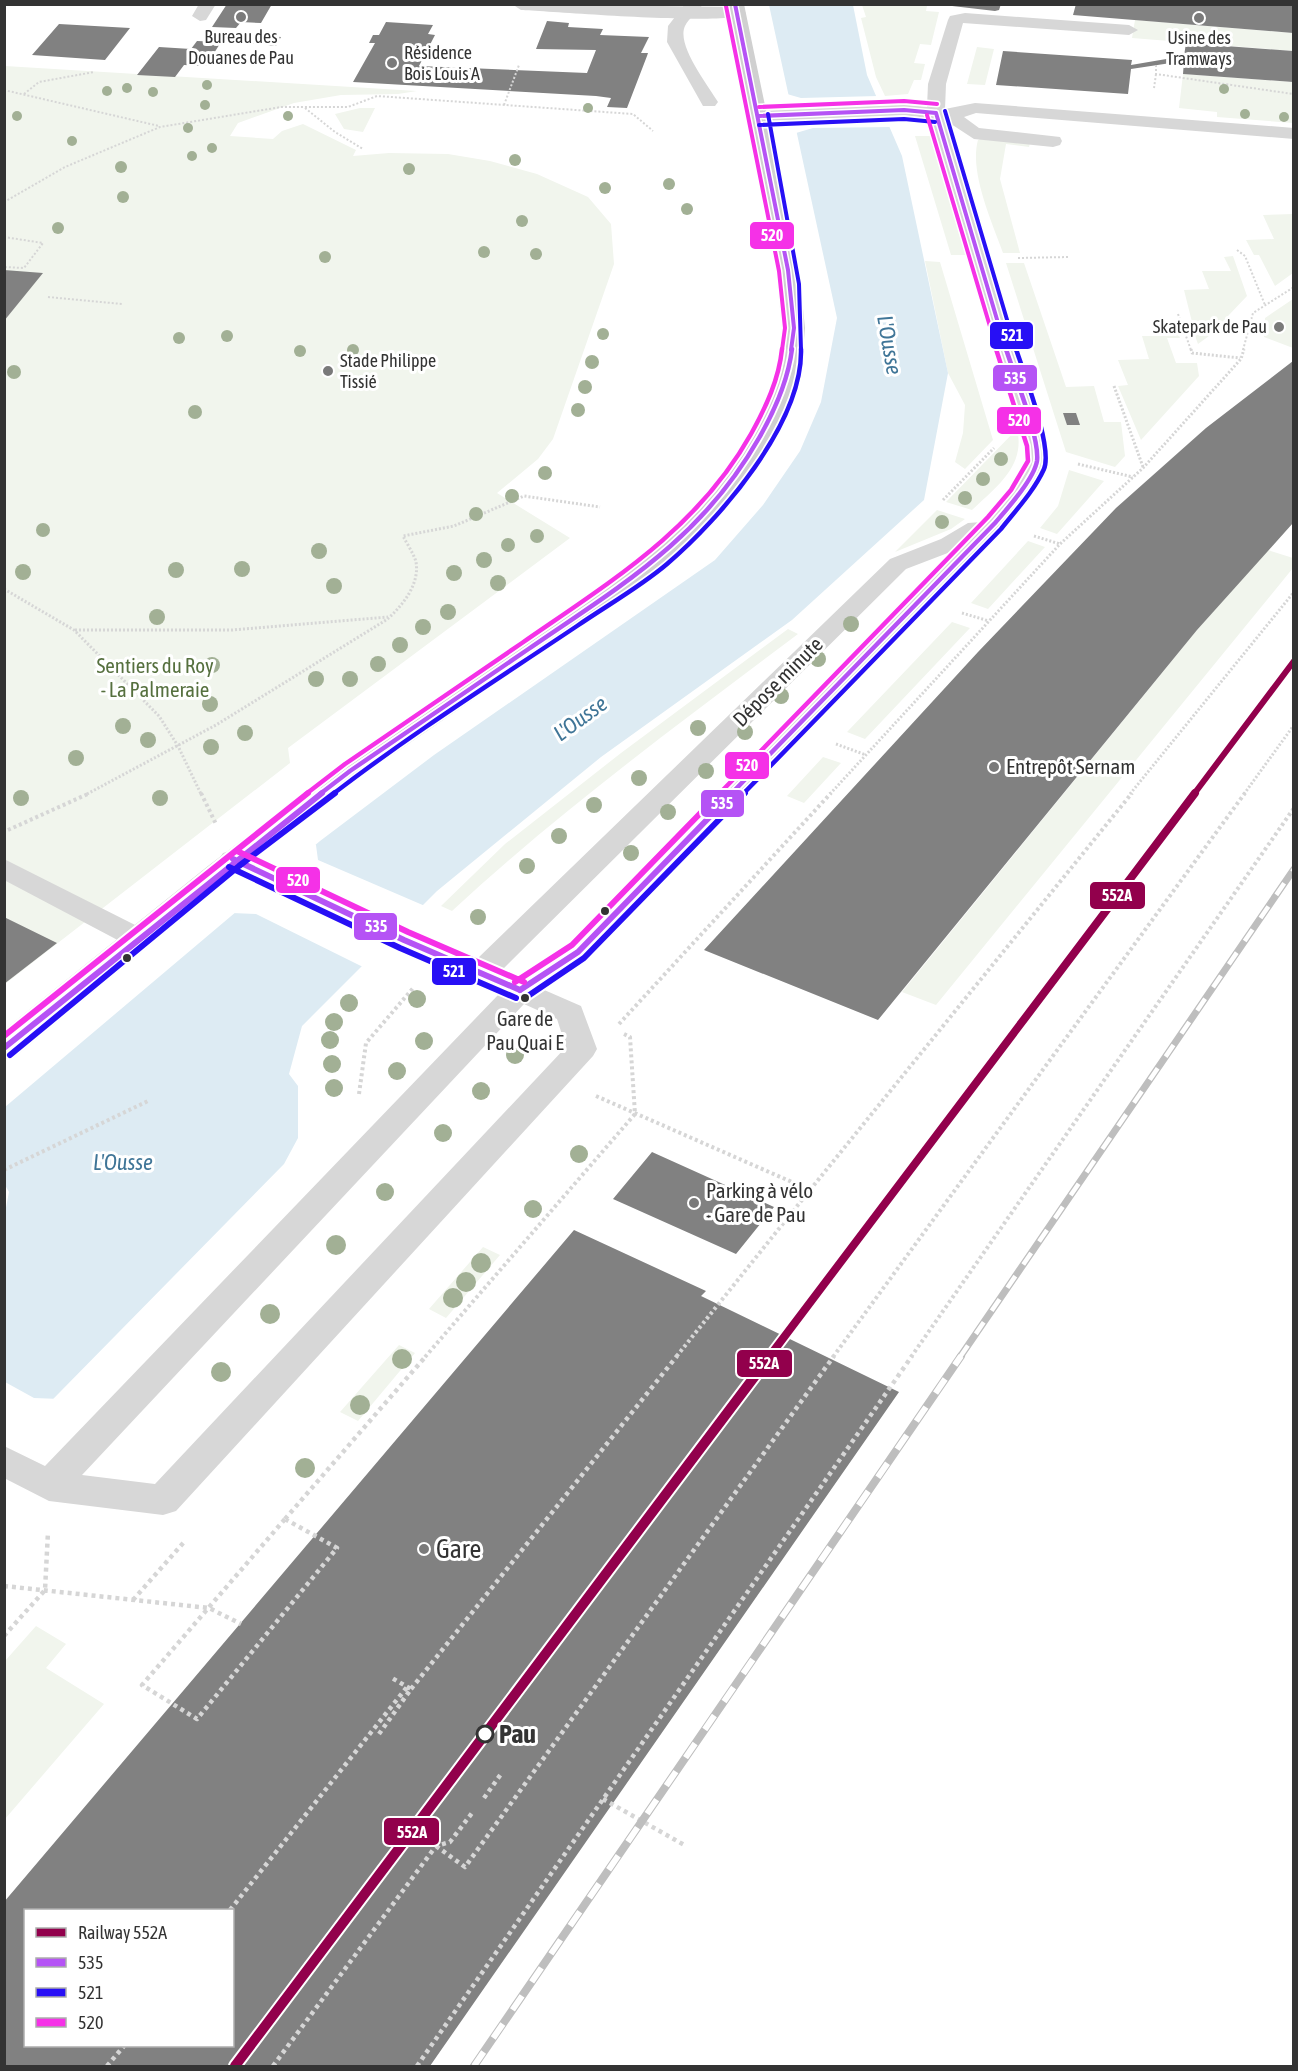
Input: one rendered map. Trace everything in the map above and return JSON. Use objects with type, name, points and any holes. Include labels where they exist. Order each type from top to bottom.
[{"type":"main road","points":[[4,1048],[233,859],[354,767],[661,558],[712,508],[747,463],[767,430],[792,358],[792,322],[790,285],[769,115],[736,9]]},
{"type":"street","points":[[521,4],[736,9]]},
{"type":"lane","points":[[1025,22],[1032,4]]},
{"type":"lane","points":[[691,9],[679,21],[674,35],[679,51],[709,102]]},
{"type":"lane","points":[[49,1486],[520,990],[578,952],[927,590],[995,523],[1018,495],[1037,463],[1036,444],[977,258],[937,84],[956,20],[965,18],[1129,30]]},
{"type":"lane","points":[[769,115],[889,110],[943,114],[975,108],[1293,134]]},
{"type":"lane","points":[[943,114],[974,133],[1055,132]]},
{"type":"lane","name":"Dépose minute","points":[[481,973],[898,564],[949,544],[987,521],[1018,495]]},
{"type":"lane","points":[[4,1460],[49,1486],[163,1500],[582,1049],[570,1013],[404,940],[233,859]]},
{"type":"lane","points":[[4,868],[137,938]]},
{"type":"path","points":[[504,105],[519,65]]},
{"type":"path","points":[[1156,65],[1156,74],[1293,94]]},
{"type":"path","points":[[23,94],[39,82],[94,72]]},
{"type":"path","points":[[4,90],[160,127]]},
{"type":"path","points":[[4,202],[65,167],[160,127],[281,108],[348,107],[377,96],[633,114],[653,131]]},
{"type":"path","points":[[304,108],[335,132],[363,149]]},
{"type":"path","points":[[4,237],[43,243],[24,268],[4,267]]},
{"type":"path","points":[[1237,250],[1245,256],[1266,305]]},
{"type":"path","points":[[1015,258],[1069,257]]},
{"type":"path","points":[[614,1030],[1060,544],[1143,468],[1241,358],[1253,313],[1293,287]]},
{"type":"path","points":[[48,297],[122,304]]},
{"type":"path","points":[[1178,314],[1192,353],[1241,358]]},
{"type":"path","points":[[1113,386],[1143,468]]},
{"type":"path","points":[[1068,462],[1133,477]]},
{"type":"path","points":[[4,831],[47,814],[178,746],[275,690],[389,617],[409,594],[416,563],[403,536],[454,526],[524,496],[600,507]]},
{"type":"path","points":[[1034,536],[1060,544]]},
{"type":"path","points":[[4,590],[74,630],[159,716],[178,746],[233,859]]},
{"type":"path","points":[[232,1909],[1293,592]]},
{"type":"path","points":[[956,611],[989,621]]},
{"type":"path","points":[[74,630],[174,633],[253,630],[389,617]]},
{"type":"path","points":[[436,1846],[465,1867],[582,1702],[1293,725]]},
{"type":"path","points":[[835,744],[866,755]]},
{"type":"path","points":[[417,2067],[1293,808]]},
{"type":"path","points":[[593,1095],[810,1190]]},
{"type":"path","points":[[4,1170],[148,1101]]},
{"type":"path","points":[[285,1519],[337,1548],[197,1719],[142,1685],[210,1608],[285,1519],[635,1114]]},
{"type":"path","points":[[4,1635],[45,1590],[49,1486]]},
{"type":"path","points":[[4,1586],[210,1608],[241,1624]]},
{"type":"path","points":[[392,1678],[409,1688]]},
{"type":"path","points":[[379,1734],[409,1688]]},
{"type":"path","points":[[484,1798],[501,1774]]},
{"type":"path","points":[[603,1799],[686,1846]]},
{"type":"path","points":[[273,2067],[436,1846],[450,1842],[472,1813]]},
{"type":"path","points":[[107,2067],[123,2047]]},
{"type":"green space","points":[[862,5],[927,6],[926,11],[939,12],[931,45],[920,44],[914,63],[925,64],[921,80],[914,80],[908,94],[885,96],[876,77],[861,18],[866,17]]},
{"type":"green space","points":[[1135,20],[1293,33],[1293,51],[1132,38]]},
{"type":"green space","points":[[977,47],[994,49],[985,85],[967,84]]},
{"type":"green space","name":"Sentiers du Roy - La Palmeraie","points":[[5,66],[417,91],[398,94],[341,95],[294,103],[238,123],[230,136],[273,139],[282,131],[303,124],[356,150],[353,156],[389,153],[448,154],[490,161],[537,174],[588,197],[611,224],[614,264],[553,439],[538,459],[497,493],[570,538],[288,748],[290,763],[5,984]]},
{"type":"green space","points":[[1183,74],[1293,82],[1293,123],[1217,117],[1217,112],[1179,108]]},
{"type":"green space","points":[[360,108],[375,108],[363,132],[344,129],[335,114]]},
{"type":"green space","points":[[915,136],[931,136],[969,255],[951,255]]},
{"type":"green space","points":[[987,136],[1030,143],[1029,147],[1006,144],[1000,179],[1020,253],[1003,253],[983,197],[976,153],[978,140]]},
{"type":"green space","points":[[1293,214],[1293,273],[1275,286],[1259,255],[1254,255],[1246,240],[1274,239],[1263,215]]},
{"type":"green space","points":[[1233,256],[1247,296],[1209,336],[1198,344],[1190,322],[1192,322],[1184,290],[1209,289],[1202,271],[1231,271],[1224,257]]},
{"type":"green space","points":[[925,261],[940,262],[993,440],[965,469],[955,462],[963,433],[965,405],[948,373]]},
{"type":"green space","points":[[1006,263],[1024,263],[1066,387],[1094,386],[1104,422],[1121,422],[1125,456],[1115,467],[1066,452]]},
{"type":"green space","name":"Skatepark de Pau","points":[[1293,299],[1293,348],[1264,337],[1265,318]]},
{"type":"green space","points":[[1174,322],[1180,338],[1167,338],[1176,363],[1197,363],[1199,376],[1141,440],[1118,386],[1128,385],[1118,360],[1149,359],[1142,336],[1167,336],[1163,323]]},
{"type":"green space","points":[[1017,429],[1019,442],[1017,454],[1007,475],[999,484],[972,510],[946,502]]},
{"type":"green space","points":[[1069,470],[1104,481],[1057,534],[1040,528],[1058,506]]},
{"type":"green space","points":[[937,510],[965,519],[951,529],[895,552]]},
{"type":"green space","points":[[1028,541],[1045,547],[988,609],[971,603]]},
{"type":"green space","points":[[1268,550],[1293,558],[1293,568],[936,1005],[902,992],[1197,630]]},
{"type":"green space","points":[[952,622],[970,628],[865,739],[847,732]]},
{"type":"green space","points":[[788,629],[798,634],[578,802],[452,911],[441,906],[505,844],[621,753]]},
{"type":"green space","points":[[823,757],[841,763],[804,803],[787,796]]},
{"type":"green space","points":[[483,1247],[500,1255],[446,1318],[429,1309]]},
{"type":"green space","points":[[399,1345],[415,1353],[358,1421],[340,1412]]},
{"type":"green space","points":[[36,1626],[66,1644],[46,1668],[104,1704],[5,1819],[5,1661]]},
{"type":"water","name":"L'Ousse","points":[[769,5],[853,5],[867,75],[902,156],[948,373],[924,500],[792,620],[601,757],[437,891],[302,1026],[289,1074],[298,1086],[298,1138],[284,1164],[5,1448],[4,1218],[9,1192],[5,1185],[5,1107],[320,841],[434,755],[715,560],[763,505],[800,451],[821,402],[837,318]]},
{"type":"pier","points":[[787,94],[801,98],[878,96],[891,127],[813,128],[796,133]]},
{"type":"pier","points":[[313,843],[316,845],[318,860],[425,906],[363,967],[256,914],[232,913],[275,879]]},
{"type":"pier","points":[[5,1382],[34,1398],[60,1399],[4,1451]]},
{"type":"building","name":"Bureau des Douanes de Pau","points":[[227,4],[272,4],[261,23],[241,22],[236,28],[212,27]]},
{"type":"building","points":[[935,4],[1001,4],[999,10],[995,11]]},
{"type":"building","name":"Usine des Tramways","points":[[1076,4],[1293,4],[1293,33],[1073,15]]},
{"type":"building","name":"Résidence Bois Louis A","points":[[547,21],[569,23],[568,27],[603,29],[600,35],[649,37],[641,53],[648,53],[627,108],[607,107],[611,98],[596,96],[353,82],[375,43],[369,43],[373,35],[379,35],[386,22],[433,25],[428,34],[435,35],[419,66],[587,73],[596,50],[536,49]]},
{"type":"building","points":[[59,24],[130,28],[105,60],[32,55]]},
{"type":"building","points":[[214,32],[281,37],[276,46],[210,39]]},
{"type":"building","points":[[197,41],[221,42],[206,66],[184,65],[175,77],[137,75],[159,47],[191,49]]},
{"type":"building","points":[[1186,43],[1293,51],[1293,82],[1183,74],[1184,61],[1131,69],[1128,94],[996,85],[1003,51],[1132,60],[1131,65],[1184,56]]},
{"type":"building","points":[[4,270],[43,273],[4,321]]},
{"type":"building","name":"Entrepôt Sernam","points":[[1293,361],[1293,523],[1197,630],[878,1020],[704,950],[978,652],[1116,508],[1206,428]]},
{"type":"building","points":[[1063,413],[1076,413],[1080,425],[1067,425]]},
{"type":"building","points":[[4,917],[57,943],[4,984]]},
{"type":"building","name":"Parking à vélo - Gare de Pau","points":[[652,1152],[774,1207],[736,1254],[613,1199]]},
{"type":"building","points":[[574,1230],[706,1291],[701,1296],[899,1392],[430,2066],[4,2066],[4,1902]]},
{"type":"railway","points":[[960,1357],[1294,869]]},
{"type":"railway","points":[[474,2066],[961,1356]]},
{"type":"rail line","name":"552A","points":[[235,2066],[1294,661]]},
{"type":"transit line","name":"535","points":[[4,1048],[219,873],[350,771],[650,566],[705,515],[741,470],[770,419],[782,392],[790,363],[794,328],[788,270],[735,4]]},
{"type":"transit line","name":"520","points":[[4,1036],[213,866],[345,764],[645,558],[698,509],[734,465],[762,415],[773,389],[781,361],[785,328],[779,271],[726,6]]},
{"type":"transit line","name":"520","points":[[759,107],[904,101],[937,104]]},
{"type":"transit line","name":"535","points":[[759,116],[904,110],[936,113]]},
{"type":"transit line","name":"521","points":[[525,998],[584,958],[1001,529],[1025,500],[1045,467],[1045,441],[986,255],[945,111]]},
{"type":"transit line","name":"535","points":[[520,990],[578,952],[995,523],[1018,495],[1037,463],[1036,444],[977,258],[936,113]]},
{"type":"transit line","name":"521","points":[[10,1055],[239,866],[359,774],[666,565],[719,514],[754,469],[775,435],[788,405],[801,360],[799,284],[768,114]]},
{"type":"transit line","name":"520","points":[[515,982],[572,945],[988,517],[1011,490],[1028,461],[1027,446],[968,261],[927,115]]},
{"type":"transit line","name":"521","points":[[759,125],[904,119],[935,122]]},
{"type":"transit line","name":"520","points":[[237,851],[408,932],[524,982]]},
{"type":"transit line","name":"535","points":[[233,859],[404,940],[520,990]]},
{"type":"transit line","name":"521","points":[[229,867],[400,948],[516,998]]},
{"type":"place","name":"Bureau des Douanes de Pau","points":[[241,17]]},
{"type":"place","name":"Usine des Tramways","points":[[1199,18]]},
{"type":"place","name":"Résidence Bois Louis A","points":[[392,63]]},
{"type":"place","name":"Skatepark de Pau","points":[[1279,327]]},
{"type":"place","name":"Stade Philippe Tissié","points":[[328,371]]},
{"type":"place","name":"Entrepôt Sernam","points":[[994,767]]},
{"type":"place","name":"Gare de Pau Quai E","points":[[525,998]]},
{"type":"place","name":"Parking à vélo - Gare de Pau","points":[[694,1203]]},
{"type":"place","name":"Gare","points":[[424,1549]]},
{"type":"place","name":"Pau","points":[[485,1734]]}]
